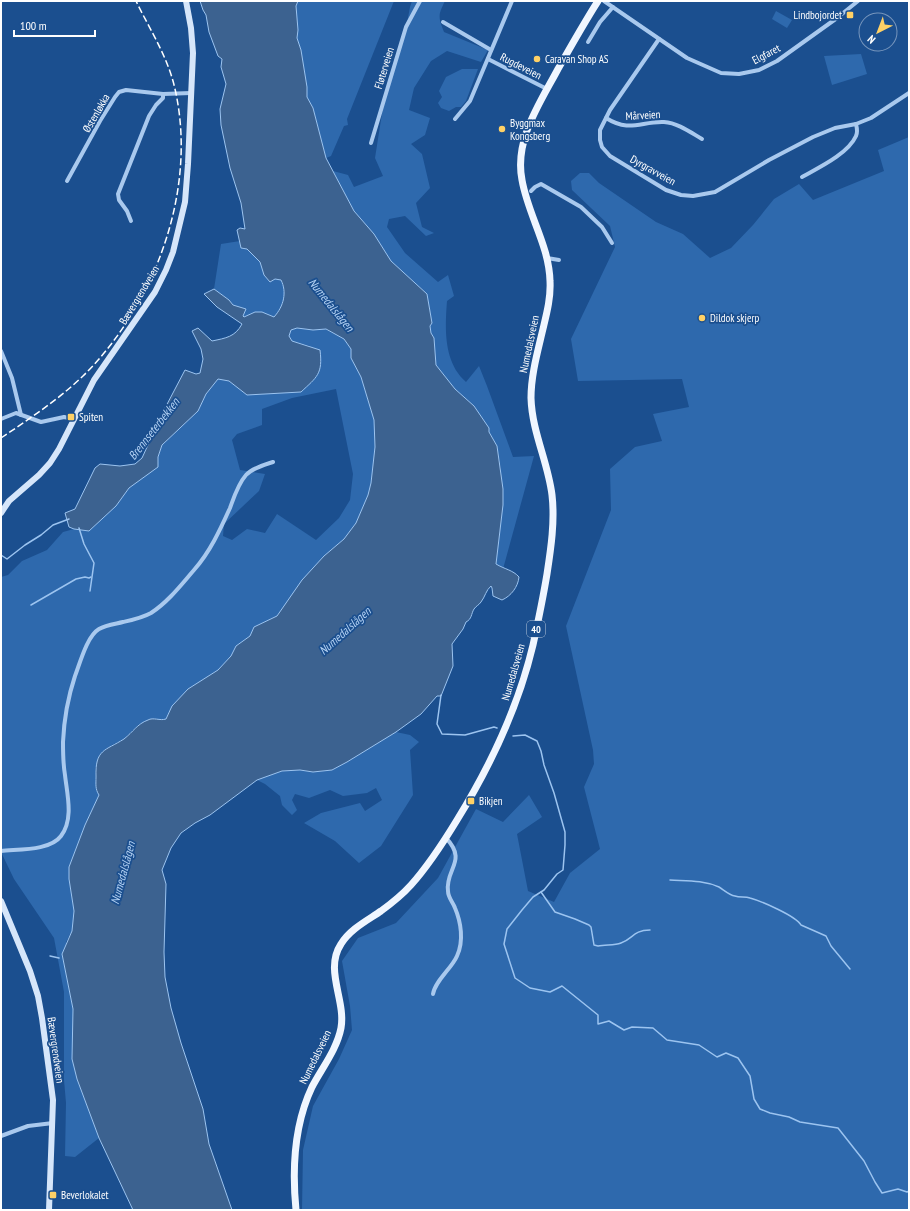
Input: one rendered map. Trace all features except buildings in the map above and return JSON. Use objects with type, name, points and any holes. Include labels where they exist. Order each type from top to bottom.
[{"type":"main road","name":"Bævergrendveien","points":[[1,513],[14,495],[39,475],[50,463],[59,449],[94,380],[155,292],[173,252],[182,217],[186,190],[192,37],[186,1]]},
{"type":"main road","name":"Numedalsveien","points":[[296,1210],[294,1171],[296,1141],[300,1116],[313,1086],[336,1042],[342,1025],[341,1004],[335,970],[335,959],[338,950],[346,937],[388,906],[409,887],[428,865],[446,838],[478,785],[507,728],[523,682],[532,647],[552,542],[553,500],[549,478],[532,412],[532,392],[537,352],[549,300],[550,278],[542,240],[525,195],[521,179],[520,161],[523,144],[529,126],[547,89],[598,1]]},
{"type":"main road","name":"Bævergrendveien","points":[[1,901],[28,966],[38,996],[51,1079],[53,1123],[49,1210]]},
{"type":"street","name":"Fløterveien","points":[[372,143],[406,27],[420,1]]},
{"type":"street","name":"Rugdeveien","points":[[455,118],[470,101],[512,1]]},
{"type":"street","name":"Elgfaret","points":[[604,1],[687,58],[721,73],[739,74],[759,70],[777,61],[858,1]]},
{"type":"street","points":[[588,42],[600,22],[613,7]]},
{"type":"street","name":"Rugdeveien","points":[[444,22],[492,50]]},
{"type":"street","name":"Dyrgravveien","points":[[659,40],[606,118],[600,130],[600,140],[602,147],[610,156],[666,190],[681,195],[693,196],[715,192],[768,160],[813,137],[835,128],[856,124],[871,118],[909,92]]},
{"type":"street","name":"Rugdeveien","points":[[488,59],[547,89]]},
{"type":"street","name":"Østenløkka","points":[[67,181],[100,121],[117,94],[126,90],[164,94],[191,93]]},
{"type":"street","points":[[131,221],[127,211],[119,200],[118,194],[149,116],[164,94]]},
{"type":"street","name":"Mårveien","points":[[606,118],[624,126],[664,122],[680,126],[702,139]]},
{"type":"street","points":[[802,177],[835,158],[844,150],[856,137],[858,132],[856,124]]},
{"type":"street","points":[[531,191],[541,184],[581,207],[602,227],[612,243]]},
{"type":"street","points":[[547,258],[559,260]]},
{"type":"street","points":[[1,351],[12,378],[21,414]]},
{"type":"street","points":[[1,419],[16,413],[41,422],[64,417],[74,419]]},
{"type":"street","points":[[1,851],[48,845],[57,840],[64,830],[68,817],[63,757],[65,718],[74,679],[92,635],[103,627],[133,620],[146,615],[164,602],[196,568],[209,550],[217,537],[238,489],[246,475],[252,470],[273,462]]},
{"type":"street","points":[[433,994],[436,986],[458,955],[461,939],[461,924],[448,893],[449,878],[456,860],[455,853],[454,847],[446,838]]},
{"type":"street","points":[[1,1136],[20,1128],[53,1123]]},
{"type":"shaded area","points":[[298,1],[394,1],[347,119],[348,125],[344,126],[331,156],[326,158],[313,108],[307,97],[307,87],[301,50],[296,38],[298,30],[296,6]]},
{"type":"shaded area","points":[[412,1],[445,1],[440,16],[444,32],[488,50],[481,62],[447,51],[431,61],[414,88],[409,110],[430,118],[425,135],[411,144],[422,154],[430,188],[416,203],[422,227],[434,233],[426,236],[405,216],[389,219],[387,227],[405,253],[438,282],[448,275],[454,296],[447,301],[446,333],[449,355],[453,365],[458,374],[466,382],[479,366],[513,457],[534,456],[503,569],[496,564],[501,520],[501,470],[497,446],[489,432],[489,428],[474,406],[455,389],[436,365],[434,338],[431,333],[430,326],[432,323],[427,294],[391,261],[374,234],[354,211],[333,171],[348,175],[354,187],[383,176],[375,158],[383,107],[405,34]]},
{"type":"shaded area","points":[[776,11],[792,20],[787,28],[772,19]]},
{"type":"shaded area","points":[[861,54],[867,74],[832,85],[824,56]]},
{"type":"shaded area","points":[[462,69],[478,69],[466,101],[461,107],[456,107],[449,111],[441,108],[438,103],[442,97],[439,91],[446,77]]},
{"type":"shaded area","points":[[909,137],[909,1210],[302,1210],[303,1150],[313,1106],[339,1059],[352,1030],[350,1006],[342,961],[358,938],[396,923],[438,878],[476,809],[503,822],[529,795],[542,817],[517,834],[528,891],[554,902],[570,873],[600,849],[584,787],[594,764],[593,750],[566,626],[611,510],[610,469],[635,447],[662,441],[653,414],[689,407],[682,379],[578,381],[571,339],[615,247],[610,226],[572,190],[571,181],[580,173],[589,173],[599,183],[656,222],[683,234],[710,258],[731,248],[753,225],[774,199],[799,184],[813,200],[884,171],[878,150]]},
{"type":"shaded area","points":[[240,241],[241,248],[247,249],[260,262],[264,275],[270,282],[275,279],[281,280],[284,290],[284,299],[274,317],[262,312],[255,312],[244,317],[245,309],[233,305],[229,300],[214,289],[221,244]]},
{"type":"shaded area","points":[[297,328],[313,330],[325,329],[344,339],[351,349],[351,358],[361,377],[374,420],[375,447],[371,483],[368,495],[356,523],[344,539],[324,556],[277,616],[254,627],[250,636],[236,646],[231,656],[218,670],[188,689],[168,714],[166,719],[150,719],[138,725],[124,739],[112,745],[95,768],[96,790],[99,795],[85,825],[69,867],[69,879],[74,911],[72,931],[66,942],[69,988],[73,1009],[72,1059],[77,1079],[99,1138],[75,1157],[65,1156],[66,1103],[64,1080],[64,992],[54,938],[14,879],[1,852],[1,577],[8,575],[22,561],[47,550],[63,532],[74,529],[89,531],[116,506],[129,488],[141,478],[158,457],[162,445],[198,411],[206,394],[218,379],[229,381],[247,395],[301,392],[310,346],[292,341],[289,336],[291,330]],"holes":[[[336,389],[353,474],[350,500],[339,518],[316,540],[277,514],[265,533],[247,529],[232,540],[223,536],[224,524],[259,491],[265,474],[240,470],[232,440],[237,434],[262,425],[262,409],[292,398]]]},
{"type":"shaded area","points":[[396,732],[410,735],[419,742],[410,750],[413,795],[381,846],[359,863],[335,841],[304,823],[321,813],[360,803],[365,811],[382,800],[376,788],[367,793],[343,796],[330,790],[309,798],[295,794],[292,800],[297,810],[292,815],[282,805],[280,796],[265,784],[257,780],[282,771],[300,770],[313,772],[332,770]]},
{"type":"water","name":"Numedalslågen","points":[[200,1],[298,1],[296,6],[298,30],[297,38],[301,50],[307,87],[307,97],[313,108],[326,158],[354,211],[374,234],[391,261],[427,294],[432,323],[430,326],[431,333],[434,338],[436,365],[455,389],[474,406],[489,428],[489,432],[497,446],[503,489],[503,505],[496,564],[511,571],[519,577],[514,591],[502,600],[493,596],[491,586],[488,589],[452,644],[453,666],[441,696],[437,696],[421,714],[396,732],[332,770],[313,772],[300,770],[282,771],[257,780],[210,815],[181,833],[171,848],[162,870],[166,884],[164,952],[165,977],[171,1008],[181,1043],[203,1109],[209,1144],[232,1210],[133,1210],[99,1138],[77,1079],[72,1059],[73,1009],[62,954],[72,931],[74,911],[69,879],[69,867],[85,825],[99,795],[96,786],[97,761],[102,752],[124,739],[144,722],[150,719],[166,719],[172,706],[188,689],[218,670],[231,656],[236,646],[250,636],[254,627],[277,616],[302,580],[324,556],[344,539],[356,523],[368,495],[371,483],[375,447],[374,420],[361,377],[351,358],[351,349],[344,339],[326,329],[313,330],[297,328],[291,330],[289,336],[292,341],[320,350],[321,358],[321,365],[318,374],[301,392],[247,395],[229,381],[218,379],[206,394],[198,411],[162,445],[158,457],[158,467],[129,488],[116,506],[89,531],[69,527],[65,513],[75,509],[95,468],[100,464],[120,466],[135,464],[142,458],[164,410],[185,370],[196,374],[200,373],[203,359],[201,349],[192,331],[198,328],[212,341],[226,338],[236,332],[242,324],[217,307],[204,294],[214,289],[229,300],[233,305],[246,309],[243,316],[244,317],[255,312],[262,312],[274,317],[284,299],[284,289],[281,280],[275,279],[270,282],[264,275],[260,262],[247,249],[241,248],[237,230],[240,228],[245,229],[241,203],[230,168],[221,125],[220,109],[226,84],[221,67],[222,59],[218,56],[209,32],[206,15]]},
{"type":"waterway","name":"Brennseterbekken","points":[[1,555],[7,559],[53,525],[69,519]]},
{"type":"waterway","points":[[79,528],[84,544],[94,563],[90,591]]},
{"type":"waterway","points":[[31,605],[76,579],[91,577]]},
{"type":"waterway","points":[[441,695],[437,724],[442,734],[465,735],[494,727],[497,728]]},
{"type":"waterway","points":[[513,736],[525,735],[537,741],[565,832],[563,870],[557,874],[544,890],[533,897],[507,929],[504,944],[515,978],[530,988],[550,992],[562,986],[598,1015],[598,1024],[609,1021],[624,1030],[632,1027],[653,1028],[667,1040],[699,1045],[717,1057],[726,1053],[738,1058],[750,1076],[754,1099],[760,1109],[789,1117],[800,1122],[838,1128],[864,1161],[882,1193],[898,1189],[907,1192],[909,1191]]},
{"type":"waterway","points":[[670,880],[707,883],[719,887],[729,894],[739,897],[748,897],[778,909],[798,921],[801,925],[826,936],[831,946],[850,969]]},
{"type":"waterway","points":[[541,892],[555,912],[589,925],[591,927],[594,945],[618,944],[640,931],[650,930]]},
{"type":"waterway","points":[[50,956],[59,958]]},
{"type":"railway","points":[[1,438],[64,393],[83,376],[109,347],[131,315],[150,281],[165,244],[175,205],[180,166],[181,127],[172,77],[158,44],[136,1]]},
{"type":"place","name":"Lindbojordet","points":[[850,15]]},
{"type":"place","name":"Caravan Shop AS","points":[[537,59]]},
{"type":"place","name":"Byggmax Kongsberg","points":[[502,129]]},
{"type":"place","name":"Dildok skjerp","points":[[702,318]]},
{"type":"place","name":"Spiten","points":[[71,417]]},
{"type":"place","name":"Bikjen","points":[[471,801]]},
{"type":"place","name":"Beverlokalet","points":[[53,1195]]}]
